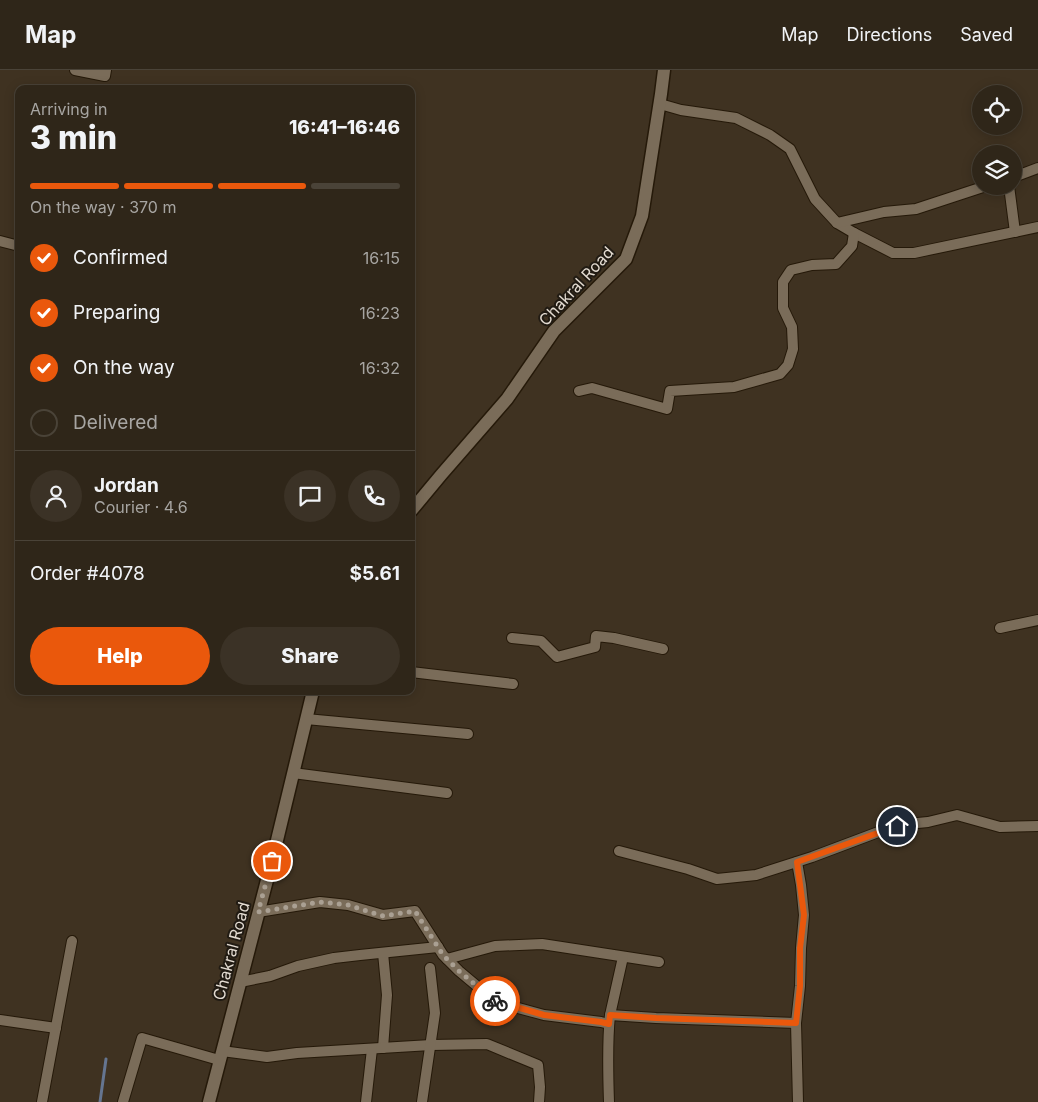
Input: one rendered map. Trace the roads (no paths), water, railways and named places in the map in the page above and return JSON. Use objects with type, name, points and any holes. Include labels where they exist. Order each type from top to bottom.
[{"type":"street","points":[[75,70],[104,76],[106,70]]},
{"type":"street","name":"Chakral Road","points":[[415,506],[507,399],[554,331],[626,259],[642,216],[664,70]]},
{"type":"street","points":[[660,104],[681,110],[736,118],[770,135],[790,149],[815,199],[837,223],[893,253],[914,253],[1038,227]]},
{"type":"street","points":[[1022,174],[1038,168]]},
{"type":"street","points":[[837,223],[884,212],[916,208],[972,190]]},
{"type":"street","points":[[1010,195],[1015,232]]},
{"type":"street","points":[[579,390],[592,388],[667,409],[670,391],[734,387],[780,374],[788,365],[793,349],[792,328],[783,308],[783,282],[791,270],[812,265],[836,264],[852,246],[854,233]]},
{"type":"street","points":[[0,241],[15,245]]},
{"type":"street","points":[[1000,628],[1038,620]]},
{"type":"street","points":[[512,638],[541,641],[557,657],[595,648],[596,636],[663,649]]},
{"type":"street","points":[[415,672],[513,684]]},
{"type":"street","name":"Chakral Road","points":[[209,1102],[312,695]]},
{"type":"street","points":[[306,719],[468,734]]},
{"type":"street","points":[[293,773],[447,792]]},
{"type":"street","points":[[619,851],[688,869],[717,879],[756,875],[897,826],[957,816],[1000,827],[1038,826]]},
{"type":"street","points":[[797,862],[804,915],[800,948],[800,986],[796,1023],[798,1102]]},
{"type":"street","points":[[258,912],[320,902],[348,905],[383,916],[415,911],[447,959],[496,1002],[544,1015],[601,1022],[656,1018],[796,1023]]},
{"type":"street","points":[[42,1102],[72,941]]},
{"type":"street","points":[[447,959],[495,946],[542,944],[659,962]]},
{"type":"street","points":[[240,982],[270,976],[298,966],[334,958],[438,947]]},
{"type":"street","points":[[383,952],[386,995],[383,1048]]},
{"type":"street","points":[[609,1102],[607,1048],[610,1020],[623,957]]},
{"type":"street","points":[[422,1102],[435,1013],[430,968]]},
{"type":"street","points":[[0,1020],[56,1028]]},
{"type":"street","points":[[123,1102],[142,1038],[221,1056],[266,1057],[297,1053],[431,1045],[486,1044],[538,1065],[539,1102],[548,1102]]},
{"type":"street","points":[[366,1102],[372,1049]]},
{"type":"waterway","points":[[100,1102],[106,1059]]}]
